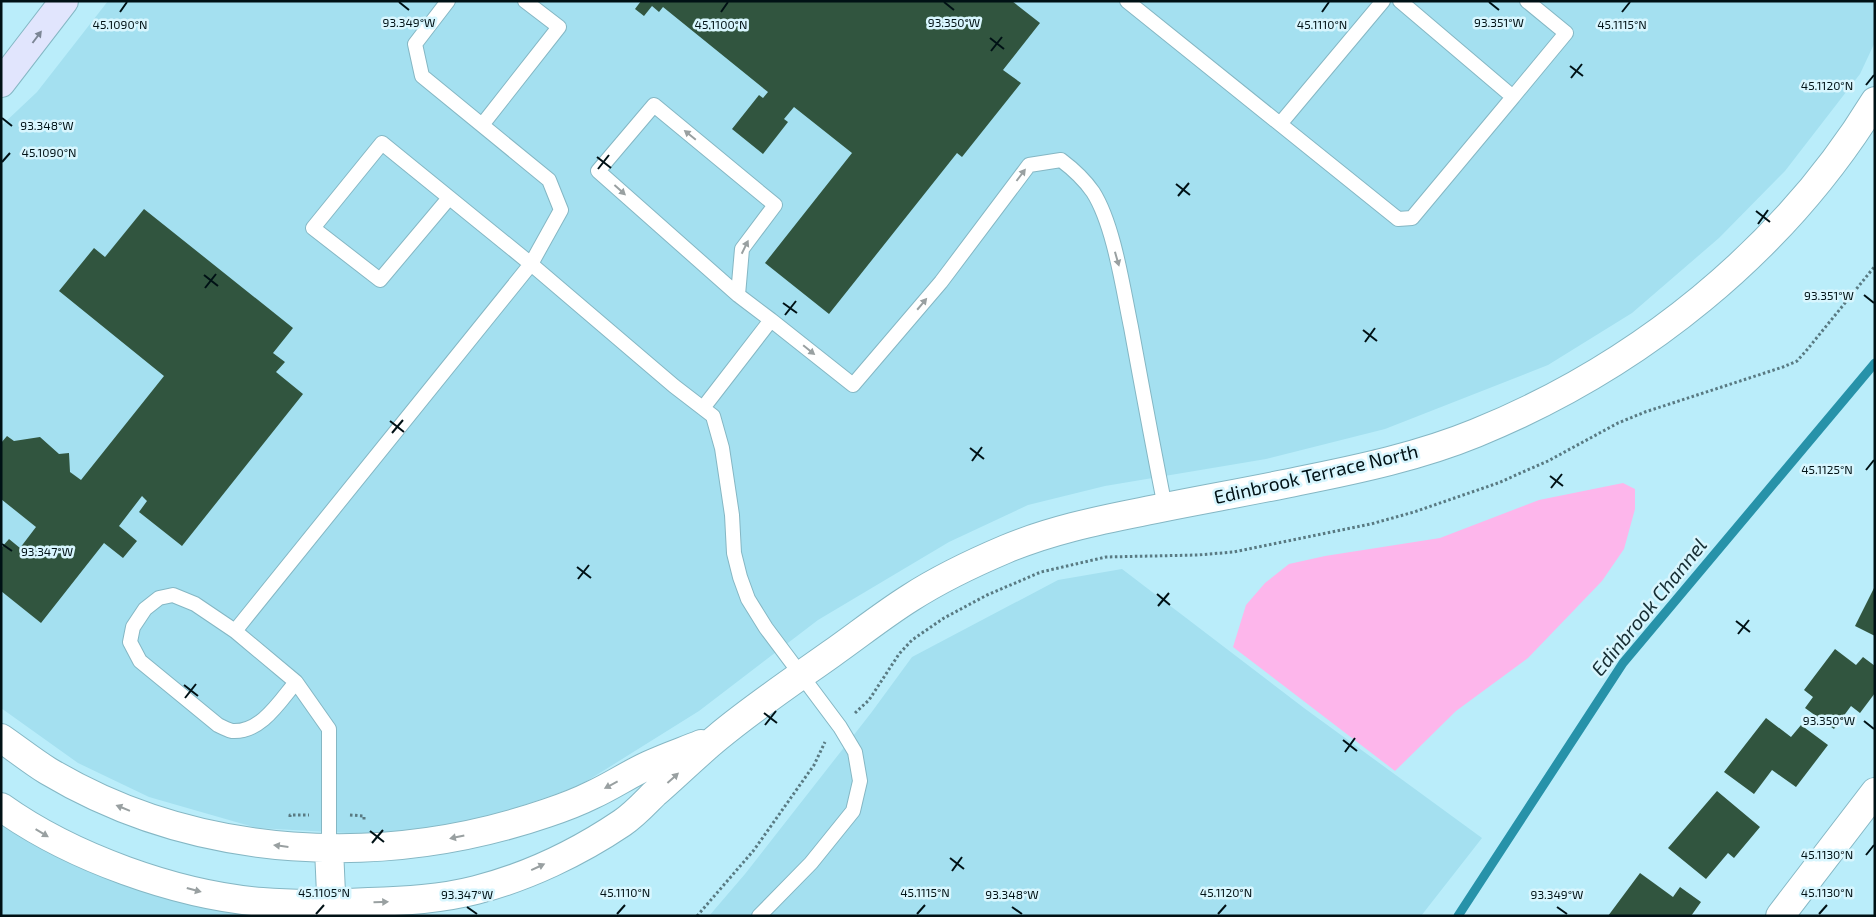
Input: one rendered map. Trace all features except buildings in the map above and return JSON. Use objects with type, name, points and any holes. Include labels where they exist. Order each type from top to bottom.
[{"type":"main road","points":[[1,83],[64,1]]},
{"type":"street","name":"Edinbrook Terrace North","points":[[1,807],[49,837],[97,860],[154,879],[212,895],[261,902],[332,910],[436,898],[477,890],[523,875],[573,851],[625,821],[719,736],[911,597],[960,569],[1013,546],[1060,529],[1302,481],[1394,460],[1474,434],[1543,402],[1622,357],[1681,315],[1756,251],[1814,188],[1863,121],[1875,101]]},
{"type":"street","name":"Edinbrook Terrace North","points":[[1,738],[56,775],[98,796],[152,819],[201,833],[258,843],[329,849],[365,848],[429,842],[492,830],[547,813],[592,795],[648,765],[719,736]]},
{"type":"street","points":[[1780,916],[1875,792]]},
{"type":"street","points":[[329,849],[332,910]]},
{"type":"lane","points":[[235,631],[531,264],[561,210],[549,180],[422,76],[415,44],[448,1]]},
{"type":"lane","points":[[482,125],[559,28],[525,1]]},
{"type":"lane","points":[[1127,1],[1398,219],[1412,218],[1566,33],[1527,1]]},
{"type":"lane","points":[[1280,124],[1383,1]]},
{"type":"lane","points":[[1400,1],[1513,97]]},
{"type":"lane","points":[[738,295],[742,249],[775,204],[654,105],[598,171],[738,295],[853,385],[941,282],[1029,165],[1061,160],[1079,174],[1093,192],[1108,226],[1120,269],[1165,507]]},
{"type":"lane","points":[[449,198],[380,280],[313,228],[382,143],[531,264],[674,386],[713,416],[722,448],[732,514],[734,553],[745,592],[762,623],[840,727],[855,752],[860,782],[853,811],[811,863],[759,916]]},
{"type":"lane","points":[[703,408],[771,320]]},
{"type":"lane","points":[[296,682],[265,718],[250,728],[231,731],[218,725],[140,661],[130,642],[133,627],[145,609],[159,598],[173,595],[195,604],[235,631],[296,682],[329,729],[329,849]]},
{"type":"path","points":[[851,717],[869,700],[899,654],[912,640],[944,618],[987,595],[1042,572],[1082,561],[1106,556],[1198,555],[1233,552],[1371,524],[1423,509],[1498,483],[1548,461],[1618,423],[1645,412],[1758,376],[1796,361],[1875,266]]},
{"type":"path","points":[[697,916],[754,850],[814,765],[827,739]]},
{"type":"shaded area","points":[[108,1],[1875,1],[1875,42],[1860,74],[1785,171],[1719,238],[1632,313],[1548,365],[1385,429],[1266,459],[1105,486],[1028,505],[949,542],[818,620],[699,711],[579,786],[471,823],[383,835],[257,828],[149,797],[78,763],[1,708],[1,126],[37,92]]},
{"type":"shaded area","points":[[1623,483],[1635,489],[1635,509],[1624,549],[1602,581],[1528,658],[1456,711],[1395,771],[1233,647],[1246,605],[1265,583],[1289,564],[1325,556],[1440,538],[1539,500]]},
{"type":"shaded area","points":[[1122,569],[1304,708],[1482,838],[1421,916],[709,916],[745,874],[871,713],[912,657],[1058,580]]},
{"type":"shaded area","points":[[1,824],[95,872],[268,916],[1,916]]},
{"type":"waterway","name":"Edinbrook Channel","points":[[1458,916],[1623,663],[1875,363]]}]
